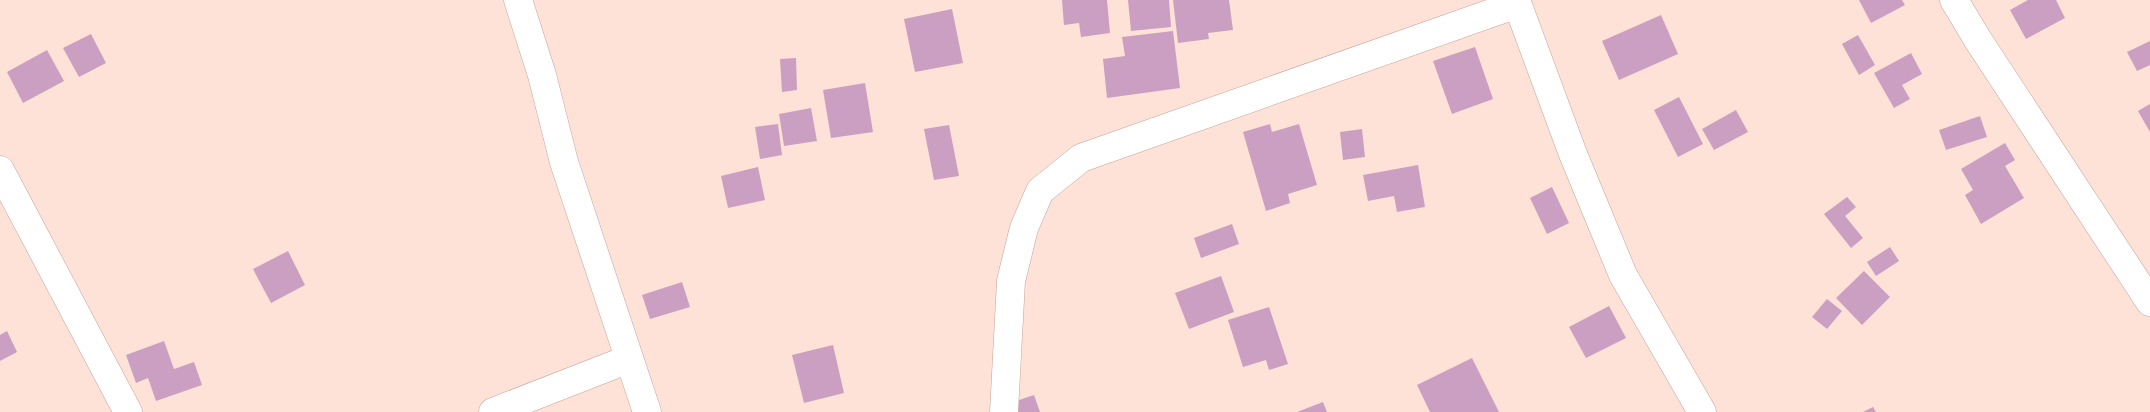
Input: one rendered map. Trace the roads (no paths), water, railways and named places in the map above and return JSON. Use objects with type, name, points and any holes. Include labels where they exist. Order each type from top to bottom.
[{"type":"street","points":[[518,0],[542,75],[564,162],[647,412]]},
{"type":"street","points":[[1954,0],[1978,40],[2150,302]]},
{"type":"street","points":[[1004,412],[1011,282],[1024,228],[1040,191],[1081,158],[1516,2],[1623,275],[1702,412]]},
{"type":"street","points":[[0,170],[128,412]]},
{"type":"street","points":[[492,412],[629,359]]}]
